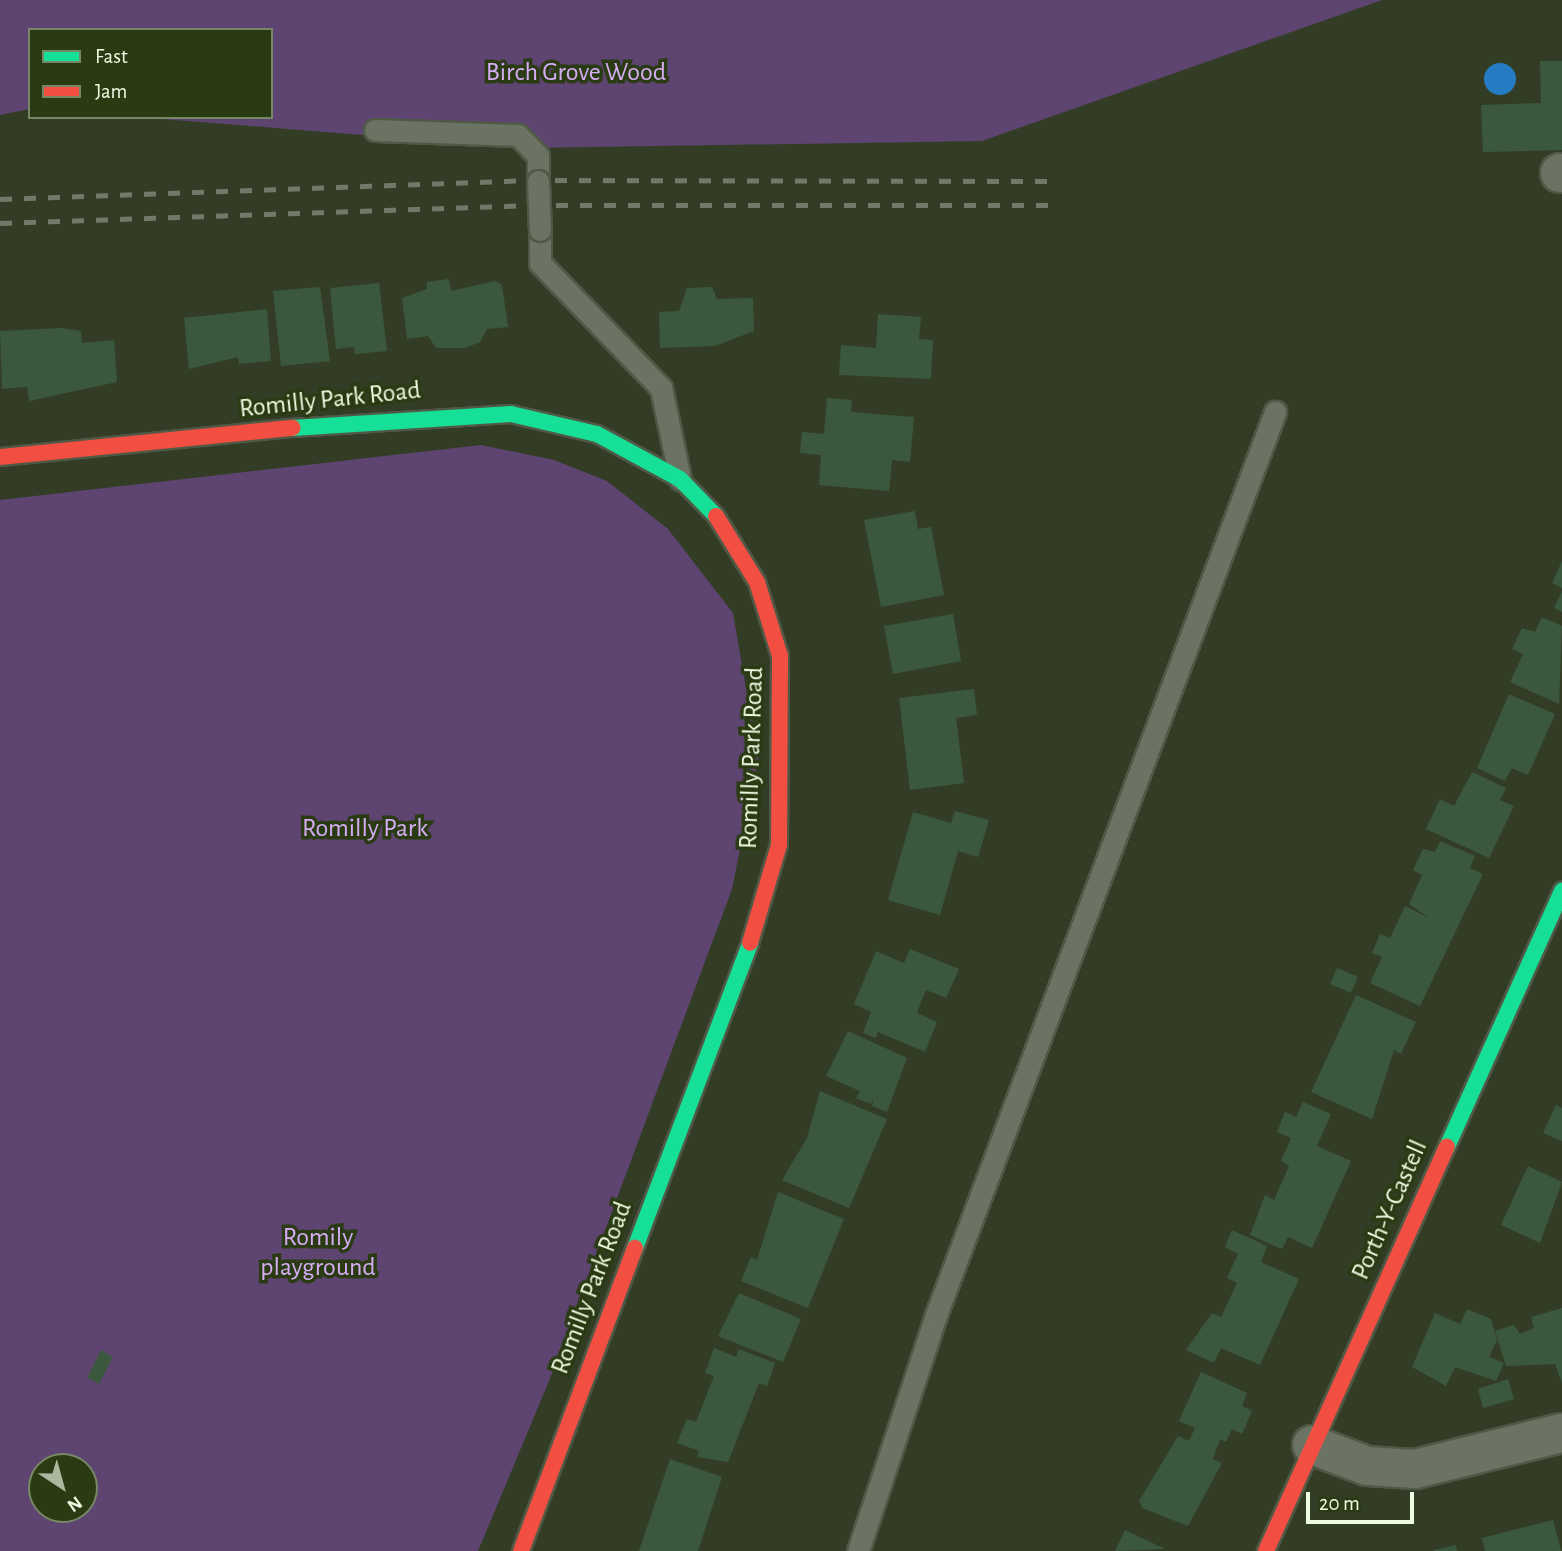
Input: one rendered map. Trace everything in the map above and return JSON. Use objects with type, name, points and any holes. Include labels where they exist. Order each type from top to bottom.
[{"type":"street","name":"Romilly Park Road","points":[[0,457],[438,414],[511,414],[597,434],[680,479],[720,520],[757,582],[780,656],[779,845],[748,950],[521,1551]]},
{"type":"street","name":"Porth-Y-Castell","points":[[1266,1551],[1562,891]]},
{"type":"street","points":[[1312,1445],[1367,1466],[1415,1469],[1562,1433]]},
{"type":"lane","points":[[375,130],[518,135],[538,156],[540,263],[662,388],[680,479]]},
{"type":"lane","points":[[858,1551],[936,1315],[1275,412]]},
{"type":"green space","name":"Birch Grove Wood","points":[[0,0],[1382,0],[982,141],[526,148],[162,119],[273,119],[273,28],[28,28],[28,109],[0,115]]},
{"type":"green space","name":"Romilly Park","points":[[481,445],[554,460],[607,481],[668,529],[733,613],[758,759],[732,889],[549,1381],[478,1551],[0,1551],[0,500]]},
{"type":"water","points":[[1500,63],[1511,68],[1516,79],[1511,90],[1500,95],[1489,90],[1484,79],[1489,68]]},
{"type":"building","points":[[1540,61],[1562,61],[1562,150],[1483,152],[1481,105],[1541,103]]},
{"type":"building","points":[[449,279],[451,291],[495,281],[502,285],[508,327],[487,329],[480,342],[465,348],[436,348],[428,336],[407,339],[402,298],[427,289],[427,282]]},
{"type":"building","points":[[379,283],[387,351],[355,354],[354,347],[336,349],[330,288]]},
{"type":"building","points":[[320,287],[330,361],[281,366],[273,291]]},
{"type":"building","points":[[712,287],[717,299],[753,298],[754,331],[715,346],[660,348],[659,312],[679,311],[687,288]]},
{"type":"building","points":[[267,309],[271,361],[239,364],[238,357],[189,369],[184,318]]},
{"type":"building","points":[[878,314],[921,317],[919,339],[933,340],[931,379],[839,375],[841,345],[876,348]]},
{"type":"building","points":[[61,328],[81,331],[82,343],[114,340],[117,382],[29,401],[27,387],[2,389],[0,331]]},
{"type":"building","points":[[827,398],[852,400],[851,412],[914,417],[910,462],[892,460],[889,491],[819,485],[821,455],[800,453],[802,432],[824,434]]},
{"type":"building","points":[[915,511],[918,529],[931,527],[944,595],[881,607],[864,520]]},
{"type":"building","points":[[1562,561],[1562,588],[1552,583]]},
{"type":"building","points":[[1562,591],[1562,612],[1554,608]]},
{"type":"building","points":[[953,614],[961,661],[893,674],[884,626]]},
{"type":"building","points":[[1542,617],[1562,626],[1559,704],[1510,682],[1523,654],[1512,649],[1522,628],[1535,632]]},
{"type":"building","points":[[974,689],[977,715],[956,718],[964,783],[910,790],[899,698]]},
{"type":"building","points":[[1509,694],[1555,714],[1528,775],[1512,768],[1505,781],[1477,768]]},
{"type":"building","points":[[1472,772],[1506,788],[1500,800],[1514,806],[1489,858],[1426,829],[1440,799],[1454,806]]},
{"type":"building","points":[[955,811],[989,820],[978,857],[958,851],[940,915],[888,900],[913,812],[951,823]]},
{"type":"building","points":[[1440,841],[1475,856],[1470,868],[1483,874],[1420,1006],[1370,983],[1382,957],[1372,953],[1380,934],[1390,938],[1405,906],[1429,918],[1409,904],[1422,875],[1413,870],[1423,849],[1435,852]]},
{"type":"building","points":[[910,949],[959,969],[946,998],[926,990],[921,1002],[917,1013],[937,1022],[925,1052],[878,1032],[876,1038],[863,1033],[871,1012],[854,1004],[876,951],[904,963]]},
{"type":"building","points":[[1337,968],[1358,977],[1351,993],[1330,984]]},
{"type":"building","points":[[1356,995],[1416,1022],[1401,1054],[1394,1050],[1372,1119],[1311,1092]]},
{"type":"building","points":[[848,1031],[907,1058],[887,1112],[872,1106],[874,1097],[871,1104],[856,1098],[860,1091],[826,1076]]},
{"type":"building","points":[[820,1091],[887,1119],[849,1208],[782,1180],[807,1138]]},
{"type":"building","points":[[1303,1102],[1331,1114],[1317,1146],[1351,1161],[1312,1248],[1288,1237],[1282,1249],[1250,1235],[1265,1195],[1274,1200],[1289,1166],[1281,1161],[1291,1138],[1277,1132],[1285,1112],[1296,1117]]},
{"type":"building","points":[[1556,1105],[1562,1108],[1562,1141],[1543,1133]]},
{"type":"building","points":[[1528,1166],[1562,1182],[1540,1243],[1501,1225]]},
{"type":"building","points":[[778,1192],[844,1219],[808,1308],[741,1281],[751,1257],[757,1260]]},
{"type":"building","points":[[1232,1230],[1267,1246],[1261,1262],[1299,1279],[1260,1365],[1221,1348],[1214,1363],[1186,1350],[1212,1313],[1221,1317],[1237,1283],[1227,1278],[1238,1254],[1225,1247]]},
{"type":"building","points":[[739,1293],[801,1319],[783,1362],[718,1336]]},
{"type":"building","points":[[1562,1308],[1562,1383],[1555,1364],[1506,1366],[1495,1331],[1514,1325],[1520,1334],[1534,1328],[1531,1317]]},
{"type":"building","points":[[1467,1309],[1491,1319],[1497,1340],[1489,1357],[1504,1363],[1496,1381],[1455,1367],[1446,1386],[1412,1367],[1435,1313],[1460,1324]]},
{"type":"building","points":[[714,1348],[736,1357],[739,1349],[775,1363],[767,1386],[759,1383],[728,1462],[697,1457],[699,1451],[677,1443],[687,1419],[696,1422],[714,1376],[705,1373]]},
{"type":"building","points":[[101,1350],[113,1357],[99,1384],[87,1378]]},
{"type":"building","points":[[1201,1372],[1247,1393],[1242,1406],[1252,1411],[1242,1434],[1232,1429],[1226,1442],[1220,1439],[1213,1459],[1222,1463],[1188,1526],[1142,1508],[1139,1501],[1178,1436],[1189,1441],[1195,1428],[1179,1421]]},
{"type":"building","points":[[1508,1379],[1514,1399],[1483,1408],[1478,1389]]},
{"type":"building","points":[[670,1459],[722,1477],[698,1551],[639,1551]]},
{"type":"building","points":[[1553,1520],[1561,1551],[1485,1551],[1482,1538]]},
{"type":"building","points":[[1125,1530],[1165,1549],[1115,1551]]},
{"type":"building","points":[[1456,1545],[1457,1551],[1434,1551],[1434,1550]]},
{"type":"railway","points":[[0,199],[531,180],[1058,181]]},
{"type":"railway","points":[[0,223],[532,205],[1058,205]]},
{"type":"traffic: fast","points":[[293,428],[511,414],[597,434],[680,479],[716,516]]},
{"type":"traffic: fast","points":[[1447,1147],[1562,891]]},
{"type":"traffic: fast","points":[[635,1248],[750,943]]},
{"type":"traffic: jam","points":[[0,457],[293,428]]},
{"type":"traffic: jam","points":[[716,516],[757,582],[780,656],[779,845],[750,943]]},
{"type":"traffic: jam","points":[[1266,1551],[1447,1147]]},
{"type":"traffic: jam","points":[[521,1551],[635,1248]]},
{"type":"park label","name":"Romily playground","points":[[318,1253]]}]
